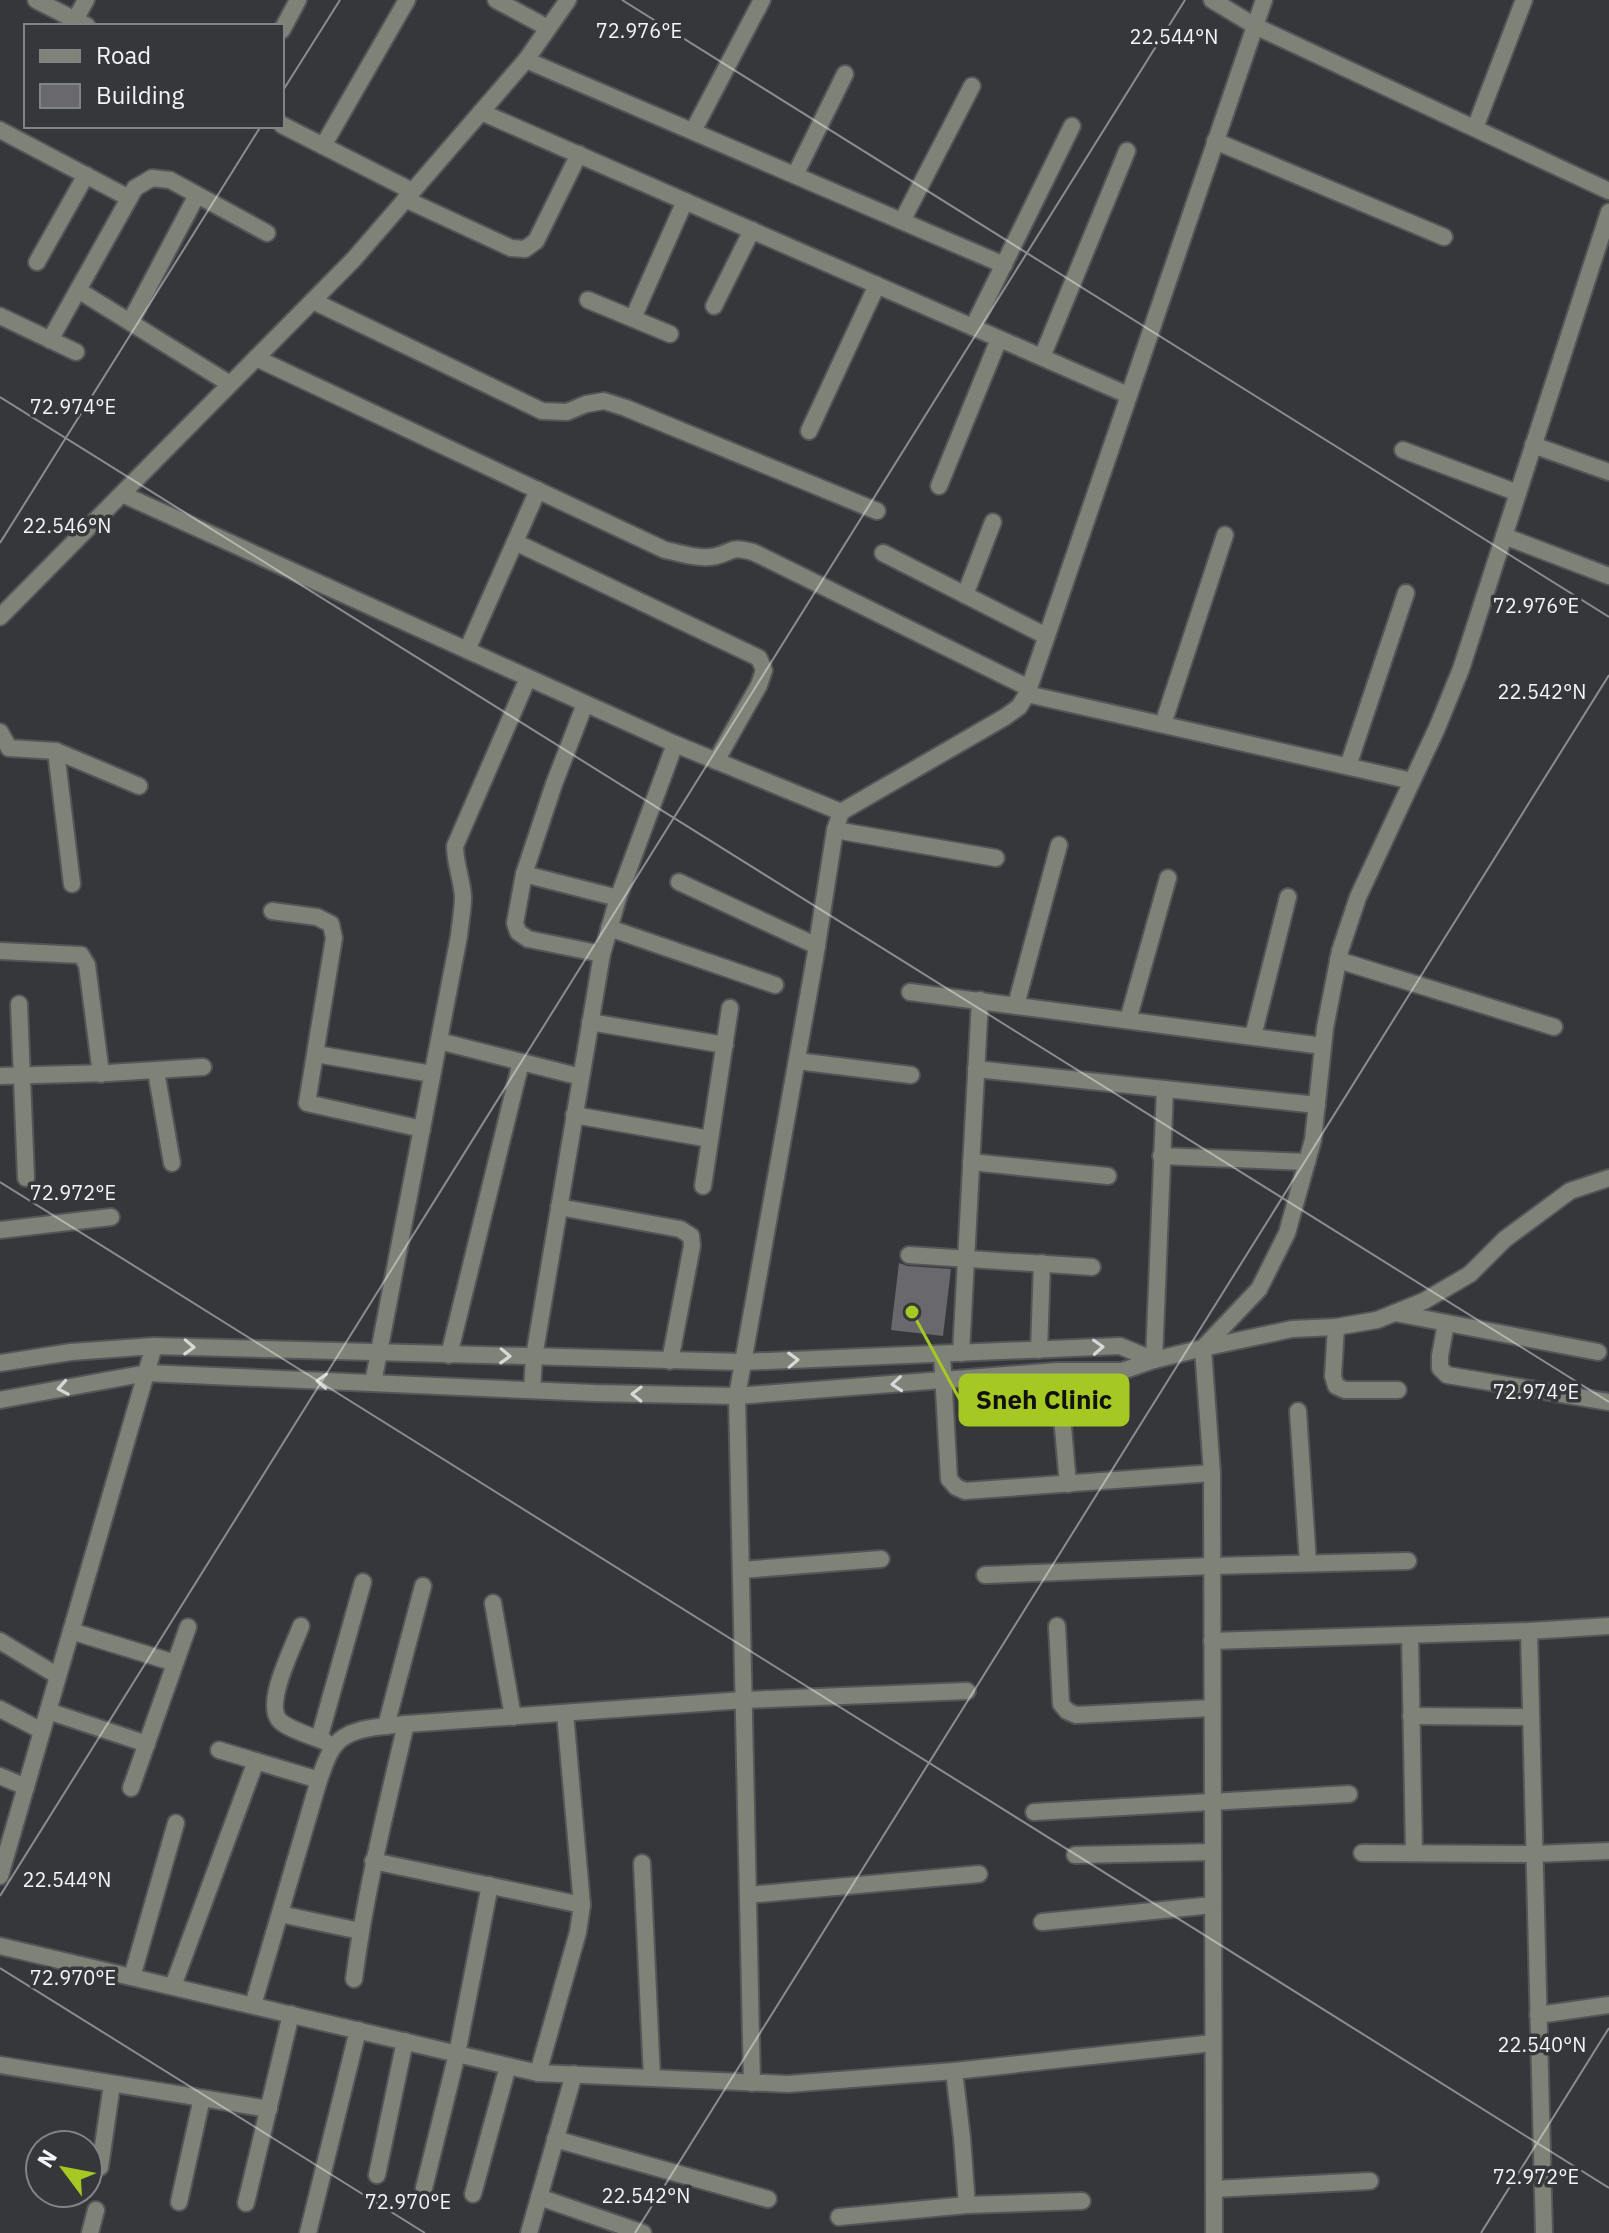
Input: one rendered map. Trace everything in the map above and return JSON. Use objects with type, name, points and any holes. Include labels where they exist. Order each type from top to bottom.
[{"type":"street","points":[[36,0],[81,23],[86,0]]},
{"type":"street","points":[[284,26],[298,0]]},
{"type":"street","points":[[323,146],[407,0]]},
{"type":"street","points":[[496,0],[548,28]]},
{"type":"street","points":[[0,617],[354,259],[526,60],[568,0]]},
{"type":"street","points":[[693,131],[762,0]]},
{"type":"street","points":[[1212,0],[1255,26],[1609,191]]},
{"type":"street","points":[[752,2083],[737,1396],[835,830],[841,812],[1005,717],[1019,707],[1028,691],[1264,0]]},
{"type":"street","points":[[1475,128],[1524,0]]},
{"type":"street","points":[[526,60],[1004,265]]},
{"type":"street","points":[[795,175],[845,74]]},
{"type":"street","points":[[902,221],[972,86]]},
{"type":"street","points":[[481,112],[1128,395]]},
{"type":"street","points":[[284,126],[511,248],[525,249],[536,241],[579,154]]},
{"type":"street","points":[[973,327],[1072,126]]},
{"type":"street","points":[[0,130],[129,198]]},
{"type":"street","points":[[1215,141],[1444,237]]},
{"type":"street","points":[[1042,357],[1127,151]]},
{"type":"street","points":[[37,262],[86,175]]},
{"type":"street","points":[[50,340],[135,188],[152,178],[170,180],[267,233]]},
{"type":"street","points":[[130,322],[197,195]]},
{"type":"street","points":[[633,318],[685,201]]},
{"type":"street","points":[[1214,2233],[1212,1473],[1203,1348],[1259,1289],[1287,1233],[1313,1140],[1323,1046],[1338,960],[1358,897],[1437,728],[1461,669],[1609,213]]},
{"type":"street","points":[[714,306],[752,230]]},
{"type":"street","points":[[809,431],[877,285]]},
{"type":"street","points":[[78,290],[230,384]]},
{"type":"street","points":[[588,300],[670,334]]},
{"type":"street","points":[[313,301],[542,411],[567,412],[604,401],[877,511]]},
{"type":"street","points":[[0,316],[76,352]]},
{"type":"street","points":[[939,486],[999,339]]},
{"type":"street","points":[[256,358],[665,550],[692,556],[715,556],[735,548],[753,552],[1028,691],[1412,781]]},
{"type":"street","points":[[1533,445],[1609,472]]},
{"type":"street","points":[[1403,450],[1518,493]]},
{"type":"street","points":[[467,650],[538,490]]},
{"type":"street","points":[[122,494],[675,744],[841,812]]},
{"type":"street","points":[[965,595],[993,522]]},
{"type":"street","points":[[1163,724],[1225,535]]},
{"type":"street","points":[[1504,536],[1609,576]]},
{"type":"street","points":[[515,542],[759,658],[764,670],[759,685],[716,761]]},
{"type":"street","points":[[883,553],[1046,636]]},
{"type":"street","points":[[1348,766],[1406,593]]},
{"type":"street","points":[[373,1383],[459,936],[463,898],[455,862],[455,846],[528,678]]},
{"type":"street","points":[[585,704],[524,874],[515,923],[518,932],[528,939],[602,954]]},
{"type":"street","points":[[0,732],[9,748],[56,751],[139,786]]},
{"type":"street","points":[[532,1390],[534,1357],[602,954],[618,898],[675,744]]},
{"type":"street","points":[[56,751],[72,884]]},
{"type":"street","points":[[835,830],[996,858]]},
{"type":"street","points":[[1016,1005],[1059,845]]},
{"type":"street","points":[[524,874],[618,898]]},
{"type":"street","points":[[1128,1020],[1168,878]]},
{"type":"street","points":[[679,882],[817,946]]},
{"type":"street","points":[[1253,1036],[1288,897]]},
{"type":"street","points":[[272,911],[317,917],[331,924],[334,938],[307,1103],[422,1129]]},
{"type":"street","points":[[609,928],[775,985]]},
{"type":"street","points":[[0,951],[81,955],[87,965],[101,1074]]},
{"type":"street","points":[[1338,960],[1554,1027]]},
{"type":"street","points":[[910,992],[1323,1046]]},
{"type":"street","points":[[961,1353],[980,1000]]},
{"type":"street","points":[[19,1004],[26,1178]]},
{"type":"street","points":[[703,1186],[730,1008]]},
{"type":"street","points":[[590,1022],[725,1045]]},
{"type":"street","points":[[439,1041],[581,1077]]},
{"type":"street","points":[[316,1054],[432,1074]]},
{"type":"street","points":[[797,1061],[911,1075]]},
{"type":"street","points":[[449,1355],[521,1062]]},
{"type":"street","points":[[0,1076],[101,1074],[203,1067]]},
{"type":"street","points":[[976,1069],[1317,1105]]},
{"type":"street","points":[[156,1071],[172,1163]]},
{"type":"street","points":[[1154,1360],[1165,1089]]},
{"type":"street","points":[[574,1115],[710,1139]]},
{"type":"street","points":[[1161,1156],[1307,1162]]},
{"type":"street","points":[[971,1162],[1108,1176]]},
{"type":"street","points":[[0,1400],[147,1373],[737,1396],[1058,1371],[1122,1371],[1154,1360],[1292,1329],[1336,1327],[1377,1320],[1424,1301],[1470,1274],[1505,1239],[1570,1191],[1609,1178]]},
{"type":"street","points":[[559,1207],[680,1229],[691,1236],[692,1246],[670,1361]]},
{"type":"street","points":[[0,1230],[111,1217]]},
{"type":"street","points":[[909,1255],[1092,1267]]},
{"type":"street","points":[[1039,1350],[1042,1263]]},
{"type":"street","points":[[1394,1313],[1598,1352]]},
{"type":"street","points":[[1446,1323],[1440,1368],[1447,1375],[1609,1402]]},
{"type":"street","points":[[1336,1327],[1333,1376],[1336,1386],[1345,1390],[1398,1390]]},
{"type":"street","points":[[0,1363],[71,1352],[154,1346],[743,1362],[1120,1346],[1154,1360]]},
{"type":"street","points":[[0,1876],[7,1830],[26,1787],[154,1346]]},
{"type":"street","points":[[942,1354],[949,1479],[965,1491],[1212,1473]]},
{"type":"street","points":[[1058,1371],[1068,1484]]},
{"type":"street","points":[[1298,1411],[1308,1563]]},
{"type":"street","points":[[741,1570],[881,1559]]},
{"type":"street","points":[[985,1575],[1408,1561]]},
{"type":"street","points":[[253,2005],[319,1780],[363,1582]]},
{"type":"street","points":[[386,1726],[423,1586]]},
{"type":"street","points":[[493,1603],[513,1717]]},
{"type":"street","points":[[301,1626],[274,1698],[274,1712],[281,1722],[327,1742],[350,1734],[406,1724],[744,1700],[967,1691]]},
{"type":"street","points":[[1057,1626],[1061,1704],[1067,1711],[1076,1715],[1212,1708]]},
{"type":"street","points":[[1212,1641],[1609,1626]]},
{"type":"street","points":[[131,1788],[188,1627]]},
{"type":"street","points":[[71,1631],[175,1663]]},
{"type":"street","points":[[1529,1631],[1544,2233]]},
{"type":"street","points":[[1410,1635],[1414,1853]]},
{"type":"street","points":[[0,1641],[58,1676]]},
{"type":"street","points":[[0,1709],[42,1731]]},
{"type":"street","points":[[48,1711],[147,1744]]},
{"type":"street","points":[[538,2073],[578,1932],[582,1905],[565,1713]]},
{"type":"street","points":[[1411,1716],[1531,1717]]},
{"type":"street","points":[[354,1979],[373,1861],[406,1724]]},
{"type":"street","points":[[219,1750],[319,1780]]},
{"type":"street","points":[[173,1986],[256,1761]]},
{"type":"street","points":[[0,1776],[26,1787]]},
{"type":"street","points":[[1034,1812],[1349,1794]]},
{"type":"street","points":[[132,1977],[176,1823]]},
{"type":"street","points":[[1362,1853],[1609,1851]]},
{"type":"street","points":[[1075,1855],[1213,1852]]},
{"type":"street","points":[[373,1861],[582,1905]]},
{"type":"street","points":[[642,1863],[652,2078]]},
{"type":"street","points":[[748,1895],[979,1874]]},
{"type":"street","points":[[424,2188],[457,2054],[490,1885]]},
{"type":"street","points":[[1042,1922],[1213,1905]]},
{"type":"street","points":[[280,1914],[360,1931]]},
{"type":"street","points":[[0,1946],[538,2073],[788,2084],[954,2071],[1213,2043]]},
{"type":"street","points":[[1538,2015],[1609,2005]]},
{"type":"street","points":[[246,2203],[291,2014]]},
{"type":"street","points":[[308,2233],[358,2030]]},
{"type":"street","points":[[377,2175],[405,2041]]},
{"type":"street","points":[[0,2065],[269,2109]]},
{"type":"street","points":[[473,2194],[508,2066]]},
{"type":"street","points":[[954,2071],[967,2205]]},
{"type":"street","points":[[529,2233],[574,2074]]},
{"type":"street","points":[[104,2139],[112,2084]]},
{"type":"street","points":[[179,2202],[202,2098]]},
{"type":"street","points":[[555,2139],[768,2199]]},
{"type":"street","points":[[1214,2189],[1370,2181]]},
{"type":"street","points":[[539,2197],[643,2233]]},
{"type":"street","points":[[839,2217],[967,2205],[1082,2201]]},
{"type":"street","points":[[90,2233],[96,2210]]},
{"type":"building","points":[[899,1263],[951,1269],[943,1336],[891,1330]]},
{"type":"place","name":"Sneh Clinic","points":[[912,1312]]}]
